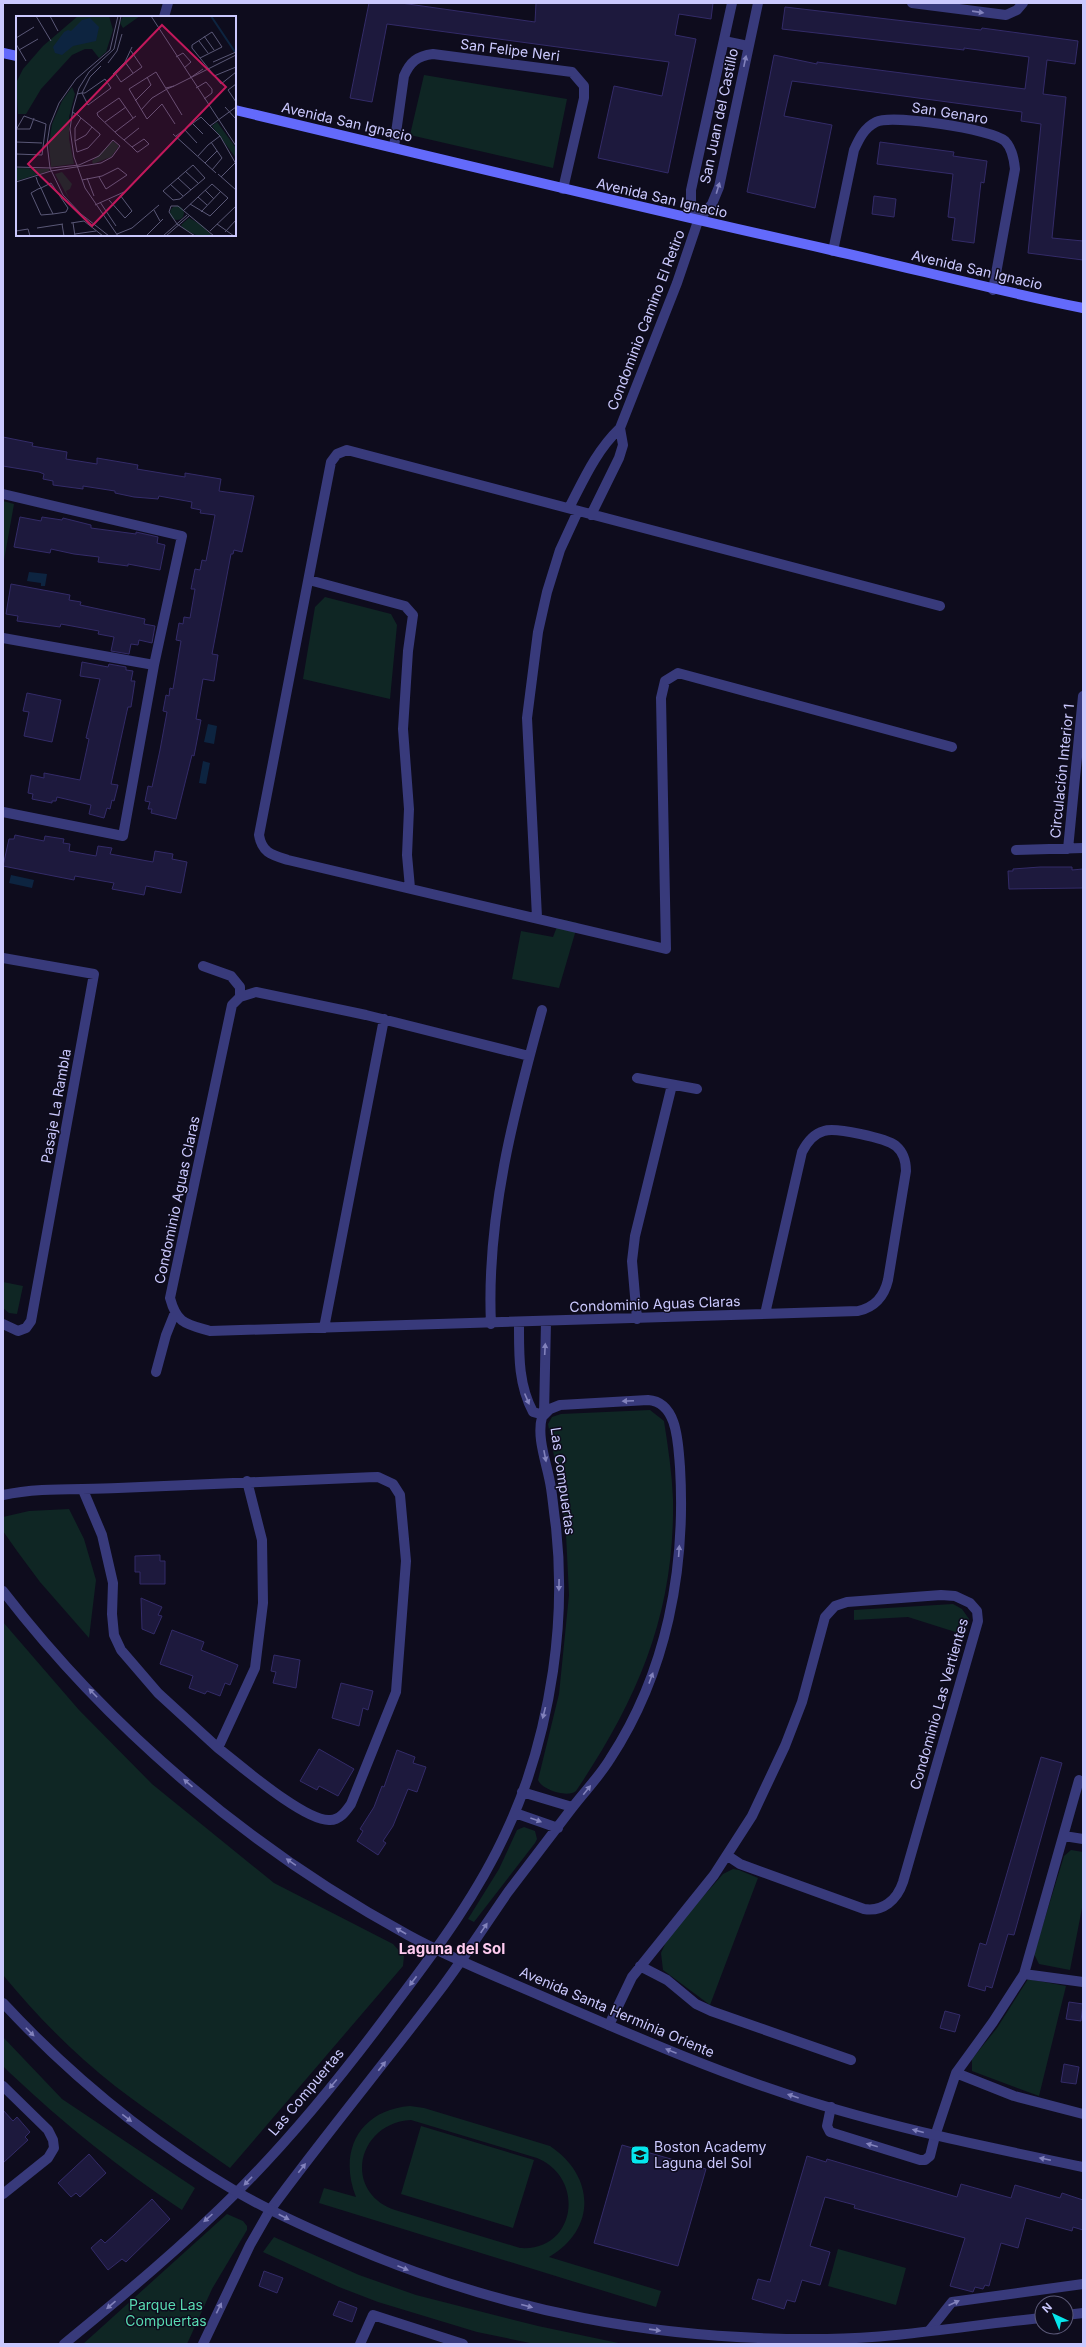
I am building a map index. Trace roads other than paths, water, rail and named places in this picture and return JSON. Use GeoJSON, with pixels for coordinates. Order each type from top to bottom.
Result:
{"type":"FeatureCollection","features":[{"type":"Feature","properties":{"kind":"main road"},"geometry":{"type":"LineString","coordinates":[[3,53],[16,56]]}},
{"type":"Feature","properties":{"kind":"main road","name":"Avenida San Ignacio"},"geometry":{"type":"LineString","coordinates":[[236,110],[698,221],[834,251],[993,290],[1083,308]]}},
{"type":"Feature","properties":{"kind":"street"},"geometry":{"type":"LineString","coordinates":[[164,16],[168,3]]}},
{"type":"Feature","properties":{"kind":"street","name":"San Juan del Castillo"},"geometry":{"type":"LineString","coordinates":[[698,221],[691,202],[691,190],[732,3]]}},
{"type":"Feature","properties":{"kind":"street","name":"San Juan del Castillo"},"geometry":{"type":"LineString","coordinates":[[698,221],[712,204],[719,187],[758,3]]}},
{"type":"Feature","properties":{"kind":"street"},"geometry":{"type":"LineString","coordinates":[[912,3],[997,14],[1012,14],[1023,3]]}},
{"type":"Feature","properties":{"kind":"street"},"geometry":{"type":"LineString","coordinates":[[724,41],[748,46]]}},
{"type":"Feature","properties":{"kind":"street","name":"San Felipe Neri"},"geometry":{"type":"LineString","coordinates":[[394,147],[404,76],[408,67],[421,56],[433,54],[572,72],[584,86],[584,98],[563,189]]}},
{"type":"Feature","properties":{"kind":"street","name":"San Genaro"},"geometry":{"type":"LineString","coordinates":[[834,251],[854,150],[860,137],[868,126],[877,121],[893,118],[976,129],[993,134],[1005,141],[1013,154],[1015,169],[993,290]]}},
{"type":"Feature","properties":{"kind":"street","name":"Condominio Camino El Retiro"},"geometry":{"type":"LineString","coordinates":[[537,917],[527,718],[538,632],[547,592],[574,509],[596,456],[604,443],[620,428],[677,283],[698,221]]}},
{"type":"Feature","properties":{"kind":"street","name":"Condominio Camino El Retiro"},"geometry":{"type":"LineString","coordinates":[[591,515],[619,458],[623,445],[620,428]]}},
{"type":"Feature","properties":{"kind":"street"},"geometry":{"type":"LineString","coordinates":[[940,606],[347,450],[337,454],[331,462],[259,835],[261,845],[271,854],[288,860],[537,917],[666,949],[661,698],[665,681],[678,673],[952,747]]}},
{"type":"Feature","properties":{"kind":"street"},"geometry":{"type":"LineString","coordinates":[[3,494],[182,536],[154,665],[124,836],[3,812]]}},
{"type":"Feature","properties":{"kind":"street"},"geometry":{"type":"LineString","coordinates":[[309,580],[405,606],[413,615],[408,651],[403,729],[409,809],[407,855],[410,888]]}},
{"type":"Feature","properties":{"kind":"street"},"geometry":{"type":"LineString","coordinates":[[3,638],[154,665]]}},
{"type":"Feature","properties":{"kind":"street","name":"Circulación Interior 1"},"geometry":{"type":"LineString","coordinates":[[1068,849],[1083,696]]}},
{"type":"Feature","properties":{"kind":"street"},"geometry":{"type":"LineString","coordinates":[[1016,850],[1083,848]]}},
{"type":"Feature","properties":{"kind":"street","name":"Pasaje La Rambla"},"geometry":{"type":"LineString","coordinates":[[3,958],[94,974],[31,1321],[22,1330],[14,1330],[3,1324]]}},
{"type":"Feature","properties":{"kind":"street"},"geometry":{"type":"LineString","coordinates":[[203,966],[231,976],[240,987],[240,997],[256,992],[384,1019],[529,1056]]}},
{"type":"Feature","properties":{"kind":"street","name":"Condominio Aguas Claras"},"geometry":{"type":"LineString","coordinates":[[240,997],[232,1005],[170,1298],[174,1315],[188,1325],[210,1331],[491,1324],[637,1319],[765,1314],[858,1310],[871,1306],[882,1296],[888,1280],[906,1171],[904,1157],[895,1145],[881,1139],[831,1129],[818,1133],[806,1143],[802,1152],[765,1314]]}},
{"type":"Feature","properties":{"kind":"street"},"geometry":{"type":"LineString","coordinates":[[491,1324],[489,1286],[495,1219],[529,1056],[542,1010]]}},
{"type":"Feature","properties":{"kind":"street"},"geometry":{"type":"LineString","coordinates":[[324,1328],[384,1019]]}},
{"type":"Feature","properties":{"kind":"street"},"geometry":{"type":"LineString","coordinates":[[638,1078],[697,1089]]}},
{"type":"Feature","properties":{"kind":"street"},"geometry":{"type":"LineString","coordinates":[[637,1319],[632,1261],[634,1236],[672,1085]]}},
{"type":"Feature","properties":{"kind":"street"},"geometry":{"type":"LineString","coordinates":[[156,1372],[164,1341],[174,1315]]}},
{"type":"Feature","properties":{"kind":"street"},"geometry":{"type":"LineString","coordinates":[[519,1323],[520,1376],[522,1388],[533,1412],[544,1415],[546,1322]]}},
{"type":"Feature","properties":{"kind":"street","name":"Las Compuertas"},"geometry":{"type":"LineString","coordinates":[[64,2344],[166,2257],[237,2192],[346,2069],[435,1949],[490,1865],[515,1813],[530,1773],[552,1677],[558,1611],[559,1580],[556,1532],[540,1429],[544,1415],[554,1406],[560,1405],[654,1401],[665,1407],[672,1417],[679,1457],[682,1504],[674,1597],[662,1644],[646,1691],[623,1737],[601,1772],[510,1890],[462,1960],[270,2210],[240,2267],[203,2344]]}},
{"type":"Feature","properties":{"kind":"street"},"geometry":{"type":"LineString","coordinates":[[3,1495],[23,1491],[83,1490],[378,1477],[393,1484],[400,1495],[406,1561],[396,1692],[352,1804],[344,1813],[332,1820],[316,1818],[301,1810],[218,1748],[158,1693],[121,1650],[114,1635],[112,1614],[113,1583],[102,1535],[83,1490]]}},
{"type":"Feature","properties":{"kind":"street"},"geometry":{"type":"LineString","coordinates":[[218,1748],[255,1668],[263,1603],[262,1540],[248,1482]]}},
{"type":"Feature","properties":{"kind":"street","name":"Avenida Santa Herminia Oriente"},"geometry":{"type":"LineString","coordinates":[[3,1591],[74,1674],[126,1726],[191,1786],[246,1830],[295,1864],[376,1917],[435,1949],[707,2066],[831,2108],[935,2136],[1083,2167]]}},
{"type":"Feature","properties":{"kind":"street","name":"Condominio Las Vertientes"},"geometry":{"type":"LineString","coordinates":[[609,2025],[630,1980],[728,1856],[762,1796],[796,1720],[815,1660],[822,1624],[828,1611],[835,1606],[847,1602],[941,1595],[960,1598],[970,1603],[978,1615],[978,1621],[903,1882],[892,1901],[880,1908],[864,1909],[740,1864],[728,1856]]}},
{"type":"Feature","properties":{"kind":"street"},"geometry":{"type":"LineString","coordinates":[[831,2108],[828,2126],[830,2132],[920,2160],[925,2160],[930,2156],[935,2136],[956,2073],[993,2022],[1024,1974],[1079,1780]]}},
{"type":"Feature","properties":{"kind":"street"},"geometry":{"type":"LineString","coordinates":[[522,1792],[572,1808]]}},
{"type":"Feature","properties":{"kind":"street"},"geometry":{"type":"LineString","coordinates":[[515,1813],[558,1828]]}},
{"type":"Feature","properties":{"kind":"street"},"geometry":{"type":"LineString","coordinates":[[1064,1836],[1083,1839]]}},
{"type":"Feature","properties":{"kind":"street"},"geometry":{"type":"LineString","coordinates":[[640,1966],[667,1980],[696,2004],[711,2012],[851,2060]]}},
{"type":"Feature","properties":{"kind":"street"},"geometry":{"type":"LineString","coordinates":[[1024,1974],[1083,1982]]}},
{"type":"Feature","properties":{"kind":"street"},"geometry":{"type":"LineString","coordinates":[[3,2003],[59,2060],[125,2116],[237,2192],[270,2210],[412,2272],[499,2299],[584,2319],[665,2332],[767,2338],[888,2337],[1034,2319]]}},
{"type":"Feature","properties":{"kind":"street"},"geometry":{"type":"LineString","coordinates":[[956,2073],[1014,2096],[1083,2114]]}},
{"type":"Feature","properties":{"kind":"street"},"geometry":{"type":"LineString","coordinates":[[3,2086],[48,2130],[53,2140],[54,2148],[48,2158],[3,2194]]}},
{"type":"Feature","properties":{"kind":"street"},"geometry":{"type":"LineString","coordinates":[[929,2331],[947,2306],[956,2301],[1083,2284]]}},
{"type":"Feature","properties":{"kind":"street"},"geometry":{"type":"LineString","coordinates":[[360,2344],[373,2315],[463,2344]]}},
{"type":"Feature","properties":{"kind":"water"},"geometry":{"type":"Polygon","coordinates":[[[29,572],[47,574],[45,586],[41,586],[41,583],[27,581],[29,572]]]}},
{"type":"Feature","properties":{"kind":"water"},"geometry":{"type":"Polygon","coordinates":[[[208,724],[217,726],[214,744],[204,742],[208,724]]]}},
{"type":"Feature","properties":{"kind":"water"},"geometry":{"type":"Polygon","coordinates":[[[203,761],[210,763],[206,784],[199,783],[203,761]]]}},
{"type":"Feature","properties":{"kind":"water"},"geometry":{"type":"Polygon","coordinates":[[[11,875],[34,880],[32,888],[9,883],[11,875]]]}},
{"type":"Feature","properties":{"kind":"place","name":"Boston Academy Laguna del Sol"},"geometry":{"type":"Point","coordinates":[640,2155]}},
{"type":"Feature","properties":{"kind":"district","name":"Laguna del Sol"},"geometry":{"type":"Point","coordinates":[452,1949]}},
{"type":"Feature","properties":{"kind":"park label","name":"Parque Las Compuertas"},"geometry":{"type":"Point","coordinates":[166,2314]}}]}
